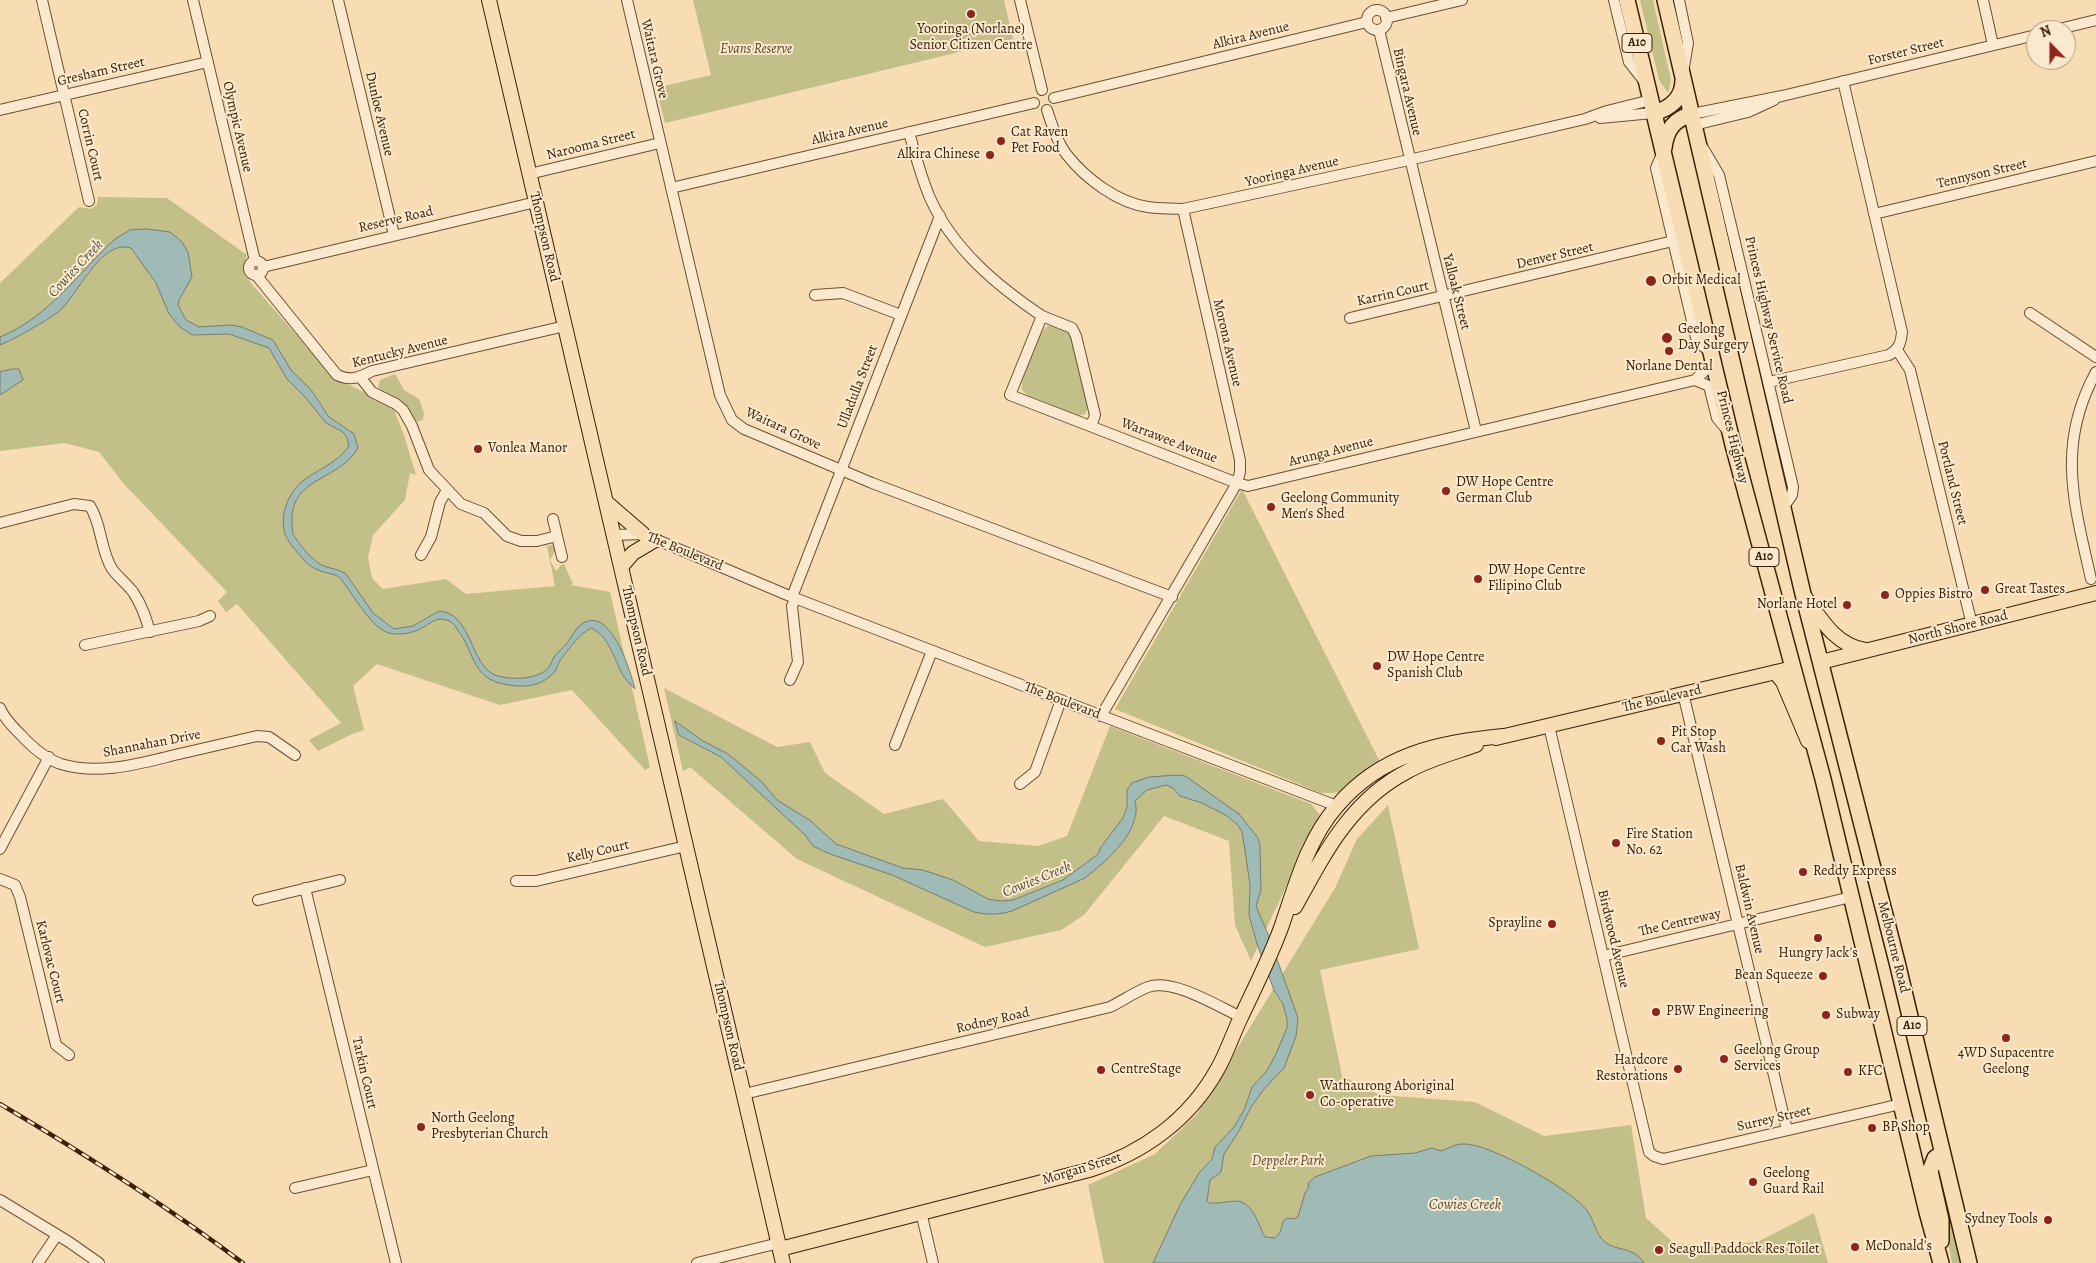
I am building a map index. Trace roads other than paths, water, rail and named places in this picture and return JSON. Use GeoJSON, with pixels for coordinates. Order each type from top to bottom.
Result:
{"type":"FeatureCollection","features":[{"type":"Feature","properties":{"kind":"highway","name":"Princes Highway"},"geometry":{"type":"LineString","coordinates":[[1627,0],[1655,102],[1663,152],[1731,435],[1794,668]]}},
{"type":"Feature","properties":{"kind":"highway","name":"A10"},"geometry":{"type":"LineString","coordinates":[[1665,0],[1820,662]]}},
{"type":"Feature","properties":{"kind":"highway"},"geometry":{"type":"LineString","coordinates":[[1655,102],[1681,93],[1683,77]]}},
{"type":"Feature","properties":{"kind":"highway"},"geometry":{"type":"LineString","coordinates":[[1655,102],[1693,119]]}},
{"type":"Feature","properties":{"kind":"highway"},"geometry":{"type":"LineString","coordinates":[[1655,102],[1664,114],[1676,121],[1693,119]]}},
{"type":"Feature","properties":{"kind":"highway"},"geometry":{"type":"LineString","coordinates":[[1663,152],[1667,134],[1676,121]]}},
{"type":"Feature","properties":{"kind":"highway","name":"The Boulevard"},"geometry":{"type":"LineString","coordinates":[[1794,668],[1820,662]]}},
{"type":"Feature","properties":{"kind":"highway","name":"Melbourne Road"},"geometry":{"type":"LineString","coordinates":[[1820,662],[1895,952],[1969,1263]]}},
{"type":"Feature","properties":{"kind":"highway","name":"Melbourne Road"},"geometry":{"type":"LineString","coordinates":[[1794,668],[1941,1260]]}},
{"type":"Feature","properties":{"kind":"highway"},"geometry":{"type":"LineString","coordinates":[[1941,1260],[1940,1220],[1930,1171],[1935,1158],[1942,1153]]}},
{"type":"Feature","properties":{"kind":"main road","name":"Thompson Road"},"geometry":{"type":"LineString","coordinates":[[489,0],[780,1252]]}},
{"type":"Feature","properties":{"kind":"main road"},"geometry":{"type":"LineString","coordinates":[[606,502],[649,537],[621,567]]}},
{"type":"Feature","properties":{"kind":"main road","name":"North Shore Road"},"geometry":{"type":"LineString","coordinates":[[1820,662],[2096,593]]}},
{"type":"Feature","properties":{"kind":"main road"},"geometry":{"type":"LineString","coordinates":[[1804,595],[1832,634],[1852,647],[1866,650]]}},
{"type":"Feature","properties":{"kind":"main road","name":"The Boulevard"},"geometry":{"type":"LineString","coordinates":[[1336,806],[1363,782],[1402,758],[1449,742],[1503,736],[1794,668]]}},
{"type":"Feature","properties":{"kind":"main road"},"geometry":{"type":"LineString","coordinates":[[1775,672],[1783,682],[1819,764]]}},
{"type":"Feature","properties":{"kind":"main road","name":"The Boulevard"},"geometry":{"type":"LineString","coordinates":[[1351,815],[1380,788],[1408,770],[1503,736]]}},
{"type":"Feature","properties":{"kind":"main road"},"geometry":{"type":"LineString","coordinates":[[1336,806],[1351,815]]}},
{"type":"Feature","properties":{"kind":"main road","name":"Morgan Street"},"geometry":{"type":"LineString","coordinates":[[780,1252],[920,1212],[1089,1170],[1140,1148],[1168,1129],[1201,1095],[1220,1065],[1275,943],[1306,857],[1317,835],[1336,806]]}},
{"type":"Feature","properties":{"kind":"main road","name":"Morgan Street"},"geometry":{"type":"LineString","coordinates":[[1275,943],[1328,848],[1351,815]]}},
{"type":"Feature","properties":{"kind":"street","name":"Corrin Court"},"geometry":{"type":"LineString","coordinates":[[42,0],[89,201]]}},
{"type":"Feature","properties":{"kind":"street","name":"Olympic Avenue"},"geometry":{"type":"LineString","coordinates":[[193,0],[258,268]]}},
{"type":"Feature","properties":{"kind":"street","name":"Dunloe Avenue"},"geometry":{"type":"LineString","coordinates":[[338,0],[394,235]]}},
{"type":"Feature","properties":{"kind":"street","name":"Waitara Grove"},"geometry":{"type":"LineString","coordinates":[[627,0],[720,395],[732,420],[744,428],[841,470],[1172,598]]}},
{"type":"Feature","properties":{"kind":"street"},"geometry":{"type":"LineString","coordinates":[[1020,0],[1042,90]]}},
{"type":"Feature","properties":{"kind":"street"},"geometry":{"type":"LineString","coordinates":[[1372,0],[1374,11]]}},
{"type":"Feature","properties":{"kind":"street"},"geometry":{"type":"LineString","coordinates":[[1386,18],[1462,0]]}},
{"type":"Feature","properties":{"kind":"street"},"geometry":{"type":"LineString","coordinates":[[1614,0],[1629,62],[1655,102]]}},
{"type":"Feature","properties":{"kind":"street"},"geometry":{"type":"LineString","coordinates":[[1679,0],[1688,43],[1683,77]]}},
{"type":"Feature","properties":{"kind":"street"},"geometry":{"type":"LineString","coordinates":[[1982,0],[1994,45]]}},
{"type":"Feature","properties":{"kind":"street"},"geometry":{"type":"LineString","coordinates":[[1374,11],[1382,12],[1386,18],[1385,25],[1378,30],[1371,28],[1367,22],[1369,14],[1374,11]]}},
{"type":"Feature","properties":{"kind":"street"},"geometry":{"type":"LineString","coordinates":[[2076,25],[2096,20]]}},
{"type":"Feature","properties":{"kind":"street","name":"Alkira Avenue"},"geometry":{"type":"LineString","coordinates":[[1054,98],[1367,22]]}},
{"type":"Feature","properties":{"kind":"street","name":"Bingara Avenue"},"geometry":{"type":"LineString","coordinates":[[1378,30],[1409,160]]}},
{"type":"Feature","properties":{"kind":"street","name":"Forster Street"},"geometry":{"type":"LineString","coordinates":[[1693,119],[2026,37]]}},
{"type":"Feature","properties":{"kind":"street","name":"Gresham Street"},"geometry":{"type":"LineString","coordinates":[[0,110],[208,62]]}},
{"type":"Feature","properties":{"kind":"street"},"geometry":{"type":"LineString","coordinates":[[1769,382],[1889,355],[1897,350],[1901,343],[1902,332],[1843,82]]}},
{"type":"Feature","properties":{"kind":"street"},"geometry":{"type":"LineString","coordinates":[[1042,90],[1048,91],[1054,98],[1052,106],[1047,110],[1038,108],[1034,103],[1036,94],[1042,90]]}},
{"type":"Feature","properties":{"kind":"street","name":"Yooringa Avenue"},"geometry":{"type":"LineString","coordinates":[[1047,110],[1053,130],[1067,155],[1103,188],[1124,199],[1146,207],[1183,209],[1409,160],[1584,119],[1607,111],[1655,102]]}},
{"type":"Feature","properties":{"kind":"street","name":"Alkira Avenue"},"geometry":{"type":"LineString","coordinates":[[671,188],[1034,103]]}},
{"type":"Feature","properties":{"kind":"street"},"geometry":{"type":"LineString","coordinates":[[909,132],[926,187],[950,235],[980,268],[1011,295],[1042,316],[1072,328],[1076,336],[1095,415],[1091,426]]}},
{"type":"Feature","properties":{"kind":"street","name":"Princes Highway Service Road"},"geometry":{"type":"LineString","coordinates":[[1698,140],[1720,175],[1769,382],[1793,490],[1783,508]]}},
{"type":"Feature","properties":{"kind":"street","name":"Narooma Street"},"geometry":{"type":"LineString","coordinates":[[529,174],[660,143]]}},
{"type":"Feature","properties":{"kind":"street"},"geometry":{"type":"LineString","coordinates":[[1663,152],[1656,168],[1696,342],[1712,358],[1695,380],[1709,386],[1717,418],[1731,435]]}},
{"type":"Feature","properties":{"kind":"street","name":"Yalloak Street"},"geometry":{"type":"LineString","coordinates":[[1409,160],[1476,431]]}},
{"type":"Feature","properties":{"kind":"street","name":"Tennyson Street"},"geometry":{"type":"LineString","coordinates":[[1874,214],[2096,161]]}},
{"type":"Feature","properties":{"kind":"street","name":"Reserve Road"},"geometry":{"type":"LineString","coordinates":[[258,268],[536,202]]}},
{"type":"Feature","properties":{"kind":"street","name":"Morona Avenue"},"geometry":{"type":"LineString","coordinates":[[1183,209],[1240,460],[1240,472],[1237,483]]}},
{"type":"Feature","properties":{"kind":"street","name":"Ulladulla Street"},"geometry":{"type":"LineString","coordinates":[[790,680],[798,662],[792,606],[794,597],[841,470],[940,216]]}},
{"type":"Feature","properties":{"kind":"street","name":"Denver Street"},"geometry":{"type":"LineString","coordinates":[[1443,296],[1673,241]]}},
{"type":"Feature","properties":{"kind":"street","name":"Kentucky Avenue"},"geometry":{"type":"LineString","coordinates":[[258,268],[337,375],[345,379],[360,378],[372,371],[565,326]]}},
{"type":"Feature","properties":{"kind":"street"},"geometry":{"type":"LineString","coordinates":[[815,295],[843,293],[901,315]]}},
{"type":"Feature","properties":{"kind":"street","name":"Karrin Court"},"geometry":{"type":"LineString","coordinates":[[1350,318],[1443,296]]}},
{"type":"Feature","properties":{"kind":"street"},"geometry":{"type":"LineString","coordinates":[[2030,313],[2096,356]]}},
{"type":"Feature","properties":{"kind":"street","name":"Warrawee Avenue"},"geometry":{"type":"LineString","coordinates":[[1042,316],[1009,396],[1237,483]]}},
{"type":"Feature","properties":{"kind":"street","name":"Portland Street"},"geometry":{"type":"LineString","coordinates":[[1897,350],[1910,370],[1972,625]]}},
{"type":"Feature","properties":{"kind":"street"},"geometry":{"type":"LineString","coordinates":[[2091,579],[2072,493],[2071,455],[2079,416],[2096,372]]}},
{"type":"Feature","properties":{"kind":"street"},"geometry":{"type":"LineString","coordinates":[[360,378],[372,392],[396,404],[403,410],[412,426],[426,464],[461,504],[484,512],[507,536],[521,541],[537,541],[557,536]]}},
{"type":"Feature","properties":{"kind":"street","name":"Arunga Avenue"},"geometry":{"type":"LineString","coordinates":[[1237,483],[1252,486],[1695,380]]}},
{"type":"Feature","properties":{"kind":"street"},"geometry":{"type":"LineString","coordinates":[[1101,716],[1172,598],[1237,483]]}},
{"type":"Feature","properties":{"kind":"street"},"geometry":{"type":"LineString","coordinates":[[421,555],[430,537],[440,502],[448,490]]}},
{"type":"Feature","properties":{"kind":"street"},"geometry":{"type":"LineString","coordinates":[[0,522],[74,504],[90,506],[96,515],[105,554],[112,569],[142,606],[150,632]]}},
{"type":"Feature","properties":{"kind":"street"},"geometry":{"type":"LineString","coordinates":[[552,518],[562,557]]}},
{"type":"Feature","properties":{"kind":"street","name":"The Boulevard"},"geometry":{"type":"LineString","coordinates":[[614,535],[649,537],[794,597],[1336,806]]}},
{"type":"Feature","properties":{"kind":"street"},"geometry":{"type":"LineString","coordinates":[[85,645],[199,621],[210,616]]}},
{"type":"Feature","properties":{"kind":"street"},"geometry":{"type":"LineString","coordinates":[[895,744],[932,650]]}},
{"type":"Feature","properties":{"kind":"street","name":"Baldwin Avenue"},"geometry":{"type":"LineString","coordinates":[[1684,694],[1787,1130]]}},
{"type":"Feature","properties":{"kind":"street"},"geometry":{"type":"LineString","coordinates":[[1020,784],[1035,772],[1061,700]]}},
{"type":"Feature","properties":{"kind":"street","name":"Shannahan Drive"},"geometry":{"type":"LineString","coordinates":[[0,708],[14,729],[29,744],[61,764],[84,768],[110,769],[257,736],[269,737],[295,756]]}},
{"type":"Feature","properties":{"kind":"street","name":"Birdwood Avenue"},"geometry":{"type":"LineString","coordinates":[[1549,726],[1649,1152],[1654,1156]]}},
{"type":"Feature","properties":{"kind":"street"},"geometry":{"type":"LineString","coordinates":[[0,849],[49,758]]}},
{"type":"Feature","properties":{"kind":"street","name":"Kelly Court"},"geometry":{"type":"LineString","coordinates":[[516,881],[536,881],[686,846]]}},
{"type":"Feature","properties":{"kind":"street","name":"Karlovac Court"},"geometry":{"type":"LineString","coordinates":[[0,878],[15,885],[20,898],[56,1045],[69,1055]]}},
{"type":"Feature","properties":{"kind":"street"},"geometry":{"type":"LineString","coordinates":[[258,900],[340,880]]}},
{"type":"Feature","properties":{"kind":"street","name":"Tarkin Court"},"geometry":{"type":"LineString","coordinates":[[305,888],[396,1263]]}},
{"type":"Feature","properties":{"kind":"street","name":"The Centreway"},"geometry":{"type":"LineString","coordinates":[[1603,956],[1851,897]]}},
{"type":"Feature","properties":{"kind":"street","name":"Rodney Road"},"geometry":{"type":"LineString","coordinates":[[744,1094],[1110,1007],[1148,987],[1164,985],[1182,990],[1241,1017]]}},
{"type":"Feature","properties":{"kind":"street","name":"Surrey Street"},"geometry":{"type":"LineString","coordinates":[[1654,1156],[1663,1160],[1901,1104]]}},
{"type":"Feature","properties":{"kind":"street"},"geometry":{"type":"LineString","coordinates":[[295,1188],[373,1170]]}},
{"type":"Feature","properties":{"kind":"street"},"geometry":{"type":"LineString","coordinates":[[0,1200],[99,1263]]}},
{"type":"Feature","properties":{"kind":"street"},"geometry":{"type":"LineString","coordinates":[[920,1212],[933,1263]]}},
{"type":"Feature","properties":{"kind":"street"},"geometry":{"type":"LineString","coordinates":[[38,1263],[57,1235]]}},
{"type":"Feature","properties":{"kind":"street","name":"Morgan Street"},"geometry":{"type":"LineString","coordinates":[[697,1263],[780,1252]]}},
{"type":"Feature","properties":{"kind":"water","name":"Cowies Creek"},"geometry":{"type":"Polygon","coordinates":[[[147,229],[170,232],[182,242],[188,252],[192,277],[178,305],[186,320],[199,327],[231,325],[242,327],[273,340],[291,370],[312,391],[328,416],[354,434],[358,448],[348,460],[303,491],[296,501],[292,515],[293,534],[312,558],[323,566],[346,574],[373,613],[394,629],[413,626],[439,611],[450,614],[465,629],[480,661],[487,669],[501,677],[521,678],[541,673],[549,667],[554,657],[566,645],[578,627],[589,621],[599,622],[608,629],[616,640],[635,689],[624,677],[602,636],[591,628],[571,646],[551,676],[536,684],[520,686],[499,683],[483,674],[474,662],[457,628],[449,621],[444,619],[436,620],[415,631],[400,634],[389,633],[375,624],[339,577],[312,567],[302,558],[287,538],[283,527],[284,511],[294,490],[304,480],[345,452],[349,446],[347,438],[343,432],[326,423],[305,397],[287,379],[269,348],[229,334],[192,335],[180,327],[169,314],[156,283],[131,248],[120,247],[109,252],[99,260],[57,313],[0,345],[0,337],[33,318],[48,306],[115,239],[130,230],[147,229]]]}},
{"type":"Feature","properties":{"kind":"water"},"geometry":{"type":"Polygon","coordinates":[[[19,369],[23,380],[0,395],[0,372],[19,369]]]}},
{"type":"Feature","properties":{"kind":"water","name":"Cowies Creek"},"geometry":{"type":"Polygon","coordinates":[[[675,721],[703,741],[728,754],[762,782],[777,800],[811,821],[836,844],[903,868],[923,870],[953,880],[988,899],[1001,901],[1013,900],[1063,880],[1098,854],[1101,847],[1123,818],[1127,807],[1127,790],[1132,783],[1149,777],[1185,776],[1239,814],[1258,838],[1260,845],[1261,890],[1256,906],[1298,1018],[1296,1036],[1284,1068],[1264,1089],[1251,1107],[1239,1131],[1224,1154],[1221,1172],[1210,1180],[1207,1201],[1209,1203],[1237,1201],[1243,1203],[1255,1215],[1265,1237],[1275,1238],[1280,1233],[1283,1221],[1287,1218],[1294,1219],[1298,1217],[1305,1193],[1309,1187],[1308,1183],[1315,1177],[1371,1156],[1415,1153],[1432,1148],[1441,1151],[1459,1144],[1474,1145],[1525,1167],[1560,1188],[1586,1210],[1602,1239],[1612,1246],[1634,1253],[1644,1263],[1153,1263],[1180,1205],[1199,1173],[1212,1159],[1215,1147],[1234,1127],[1244,1110],[1252,1087],[1266,1072],[1287,1028],[1283,1004],[1274,990],[1257,944],[1249,915],[1250,885],[1242,832],[1238,825],[1227,816],[1202,803],[1180,796],[1173,788],[1166,785],[1147,790],[1135,801],[1136,815],[1128,835],[1108,858],[1085,878],[1012,911],[997,914],[979,913],[892,875],[830,854],[813,846],[805,835],[721,757],[679,735],[675,721]]]}},
{"type":"Feature","properties":{"kind":"railway"},"geometry":{"type":"LineString","coordinates":[[0,1104],[123,1180],[243,1263]]}},
{"type":"Feature","properties":{"kind":"place","name":"Yooringa (Norlane) Senior Citizen Centre"},"geometry":{"type":"Point","coordinates":[971,14]}},
{"type":"Feature","properties":{"kind":"place","name":"Cat Raven Pet Food"},"geometry":{"type":"Point","coordinates":[1001,141]}},
{"type":"Feature","properties":{"kind":"place","name":"Alkira Chinese"},"geometry":{"type":"Point","coordinates":[990,155]}},
{"type":"Feature","properties":{"kind":"place","name":"Orbit Medical"},"geometry":{"type":"Point","coordinates":[1651,281]}},
{"type":"Feature","properties":{"kind":"place","name":"Geelong Day Surgery"},"geometry":{"type":"Point","coordinates":[1667,338]}},
{"type":"Feature","properties":{"kind":"place","name":"Norlane Dental"},"geometry":{"type":"Point","coordinates":[1669,351]}},
{"type":"Feature","properties":{"kind":"place","name":"Vonlea Manor"},"geometry":{"type":"Point","coordinates":[478,449]}},
{"type":"Feature","properties":{"kind":"place","name":"DW Hope Centre German Club"},"geometry":{"type":"Point","coordinates":[1446,491]}},
{"type":"Feature","properties":{"kind":"place","name":"Geelong Community Men's Shed"},"geometry":{"type":"Point","coordinates":[1271,507]}},
{"type":"Feature","properties":{"kind":"place","name":"DW Hope Centre Filipino Club"},"geometry":{"type":"Point","coordinates":[1478,579]}},
{"type":"Feature","properties":{"kind":"place","name":"Great Tastes"},"geometry":{"type":"Point","coordinates":[1985,590]}},
{"type":"Feature","properties":{"kind":"place","name":"Oppies Bistro"},"geometry":{"type":"Point","coordinates":[1885,595]}},
{"type":"Feature","properties":{"kind":"place","name":"Norlane Hotel"},"geometry":{"type":"Point","coordinates":[1847,605]}},
{"type":"Feature","properties":{"kind":"place","name":"DW Hope Centre Spanish Club"},"geometry":{"type":"Point","coordinates":[1377,666]}},
{"type":"Feature","properties":{"kind":"place","name":"Pit Stop Car Wash"},"geometry":{"type":"Point","coordinates":[1661,741]}},
{"type":"Feature","properties":{"kind":"place","name":"Fire Station No. 62"},"geometry":{"type":"Point","coordinates":[1616,843]}},
{"type":"Feature","properties":{"kind":"place","name":"Reddy Express"},"geometry":{"type":"Point","coordinates":[1803,872]}},
{"type":"Feature","properties":{"kind":"place","name":"Sprayline"},"geometry":{"type":"Point","coordinates":[1552,924]}},
{"type":"Feature","properties":{"kind":"place","name":"Hungry Jack's"},"geometry":{"type":"Point","coordinates":[1818,938]}},
{"type":"Feature","properties":{"kind":"place","name":"Bean Squeeze"},"geometry":{"type":"Point","coordinates":[1823,976]}},
{"type":"Feature","properties":{"kind":"place","name":"PBW Engineering"},"geometry":{"type":"Point","coordinates":[1656,1012]}},
{"type":"Feature","properties":{"kind":"place","name":"Subway"},"geometry":{"type":"Point","coordinates":[1826,1015]}},
{"type":"Feature","properties":{"kind":"place","name":"4WD Supacentre Geelong"},"geometry":{"type":"Point","coordinates":[2006,1038]}},
{"type":"Feature","properties":{"kind":"place","name":"Geelong Group Services"},"geometry":{"type":"Point","coordinates":[1724,1059]}},
{"type":"Feature","properties":{"kind":"place","name":"Hardcore Restorations"},"geometry":{"type":"Point","coordinates":[1678,1069]}},
{"type":"Feature","properties":{"kind":"place","name":"CentreStage"},"geometry":{"type":"Point","coordinates":[1101,1070]}},
{"type":"Feature","properties":{"kind":"place","name":"KFC"},"geometry":{"type":"Point","coordinates":[1848,1072]}},
{"type":"Feature","properties":{"kind":"place","name":"Wathaurong Aboriginal Co-operative"},"geometry":{"type":"Point","coordinates":[1310,1095]}},
{"type":"Feature","properties":{"kind":"place","name":"North Geelong Presbyterian Church"},"geometry":{"type":"Point","coordinates":[421,1127]}},
{"type":"Feature","properties":{"kind":"place","name":"BP Shop"},"geometry":{"type":"Point","coordinates":[1872,1128]}},
{"type":"Feature","properties":{"kind":"place","name":"Geelong Guard Rail"},"geometry":{"type":"Point","coordinates":[1753,1182]}},
{"type":"Feature","properties":{"kind":"place","name":"Sydney Tools"},"geometry":{"type":"Point","coordinates":[2048,1220]}},
{"type":"Feature","properties":{"kind":"place","name":"McDonald's"},"geometry":{"type":"Point","coordinates":[1855,1247]}},
{"type":"Feature","properties":{"kind":"place","name":"Seagull Paddock Res Toilet"},"geometry":{"type":"Point","coordinates":[1659,1250]}},
{"type":"Feature","properties":{"kind":"park label","name":"Evans Reserve"},"geometry":{"type":"Point","coordinates":[756,50]}},
{"type":"Feature","properties":{"kind":"park label","name":"Deppeler Park"},"geometry":{"type":"Point","coordinates":[1288,1162]}}]}
